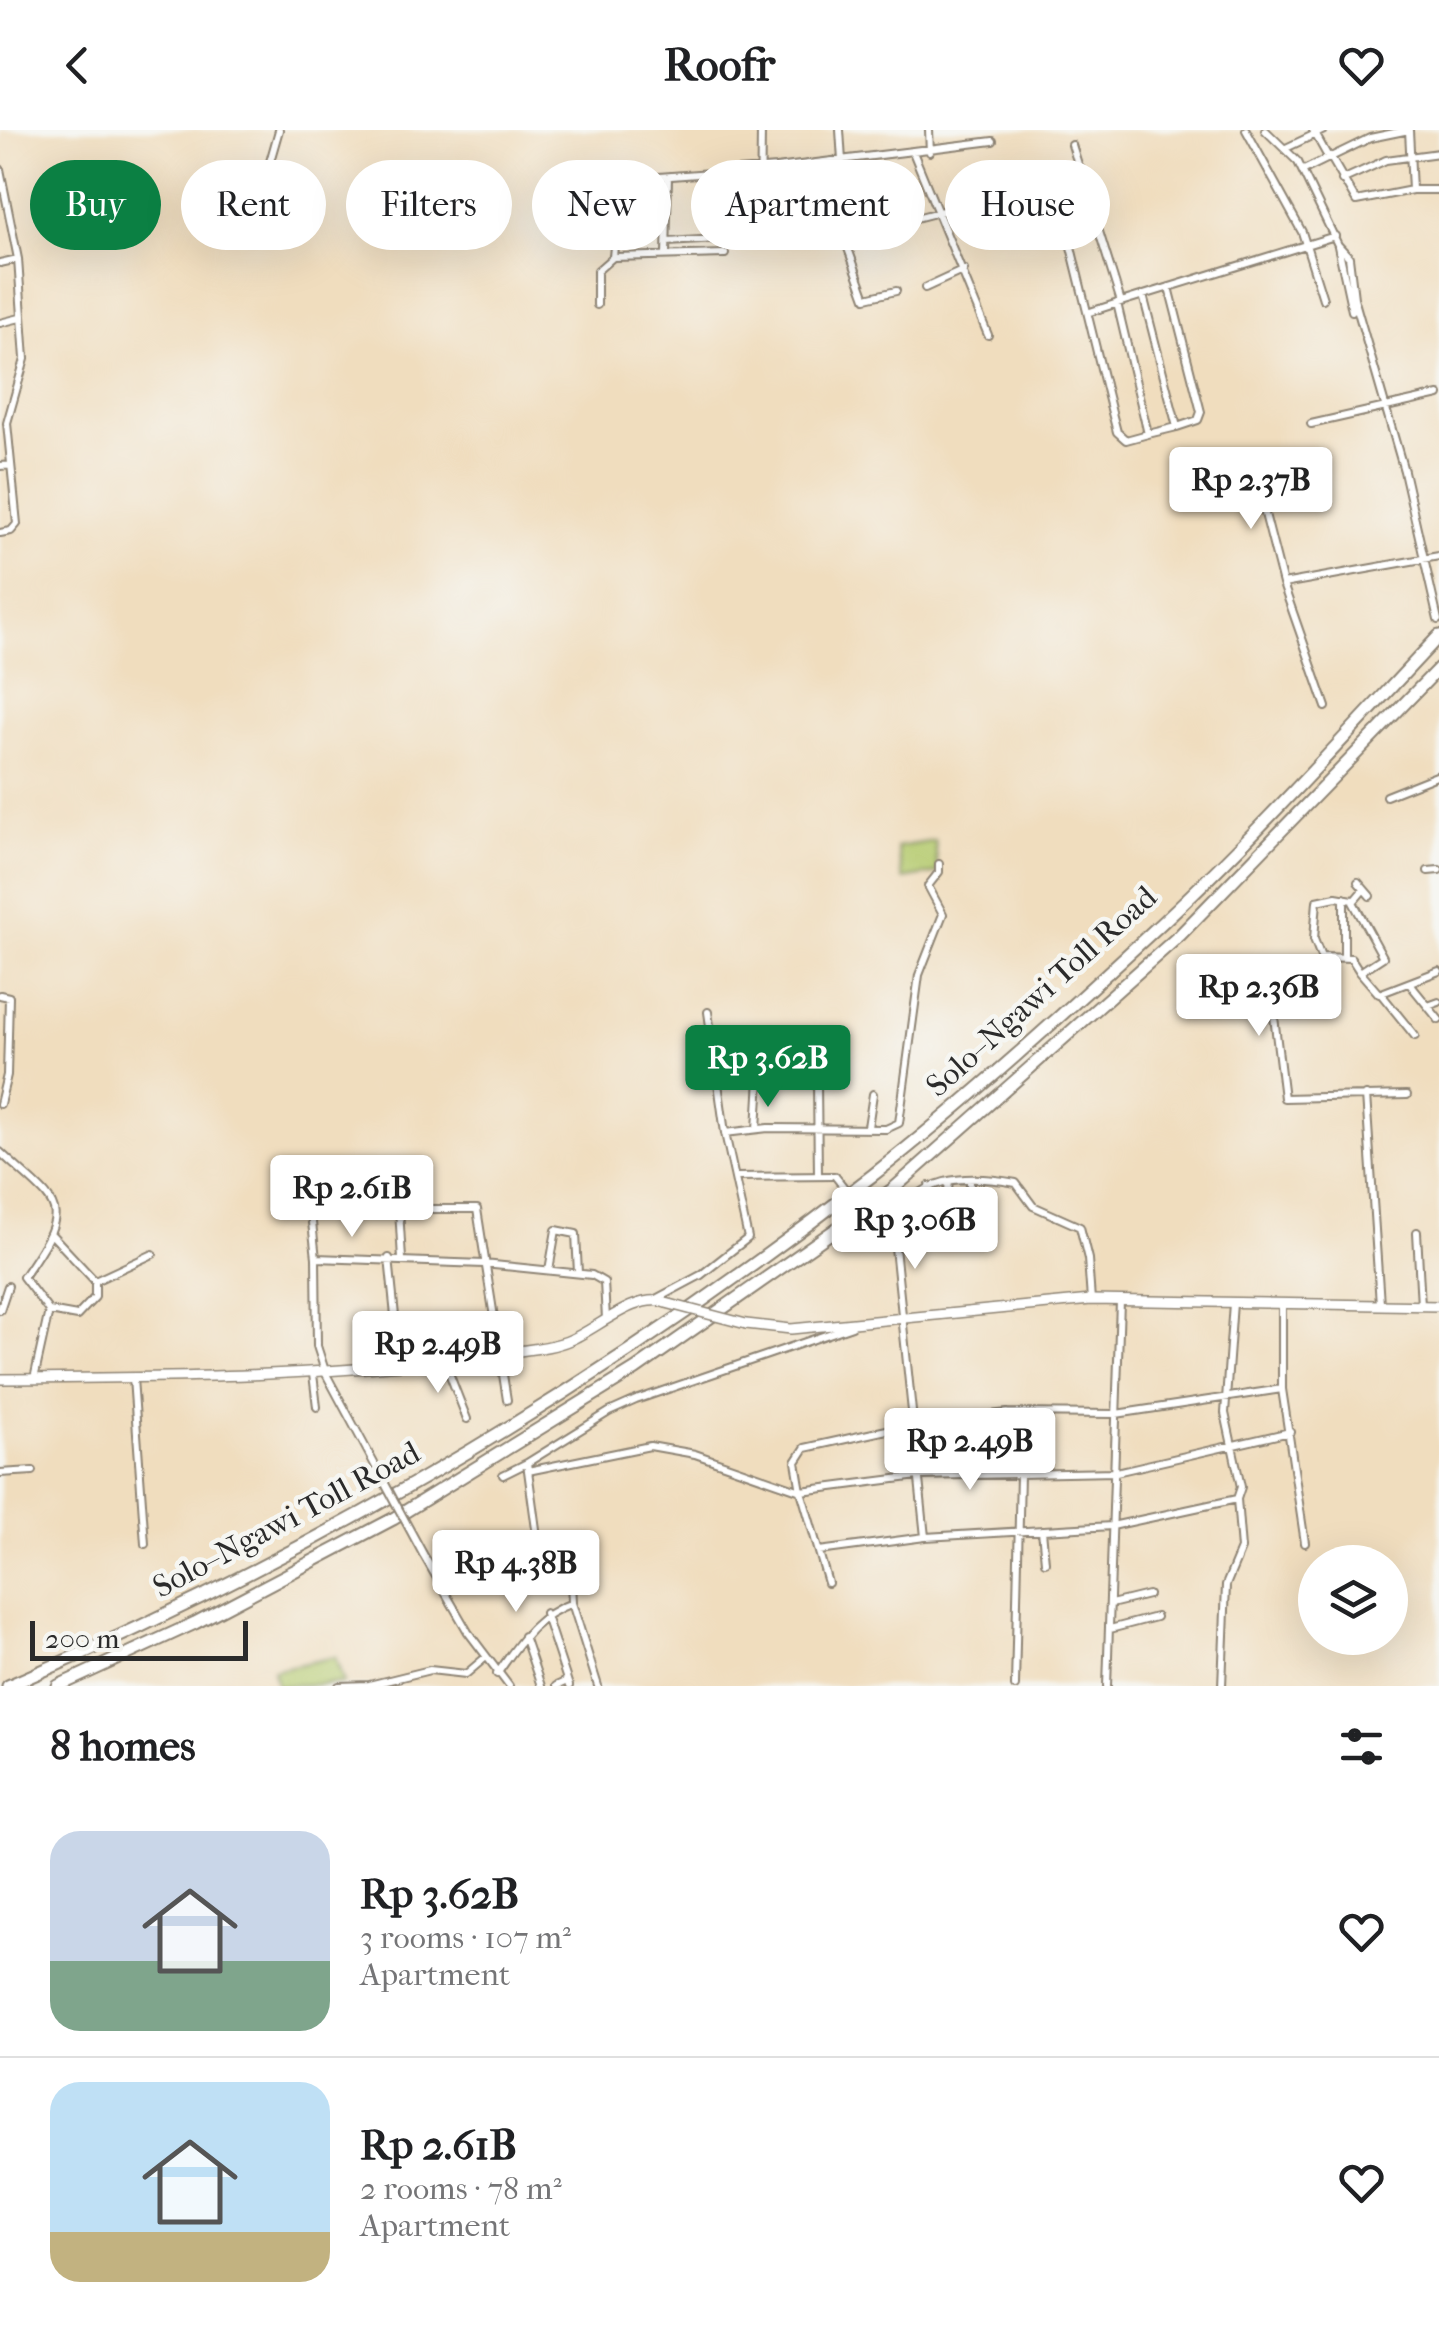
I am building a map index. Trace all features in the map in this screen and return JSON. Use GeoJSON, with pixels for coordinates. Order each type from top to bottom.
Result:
{"type":"FeatureCollection","features":[{"type":"Feature","properties":{"kind":"highway","name":"Solo–Ngawi Toll Road"},"geometry":{"type":"LineString","coordinates":[[8,1686],[186,1605],[386,1501],[626,1352],[762,1258],[905,1148],[1154,930],[1439,636]]}},
{"type":"Feature","properties":{"kind":"highway","name":"Solo–Ngawi Toll Road"},"geometry":{"type":"LineString","coordinates":[[58,1686],[271,1584],[474,1471],[636,1369],[892,1190],[1180,935],[1439,668]]}},
{"type":"Feature","properties":{"kind":"street"},"geometry":{"type":"LineString","coordinates":[[270,160],[279,130]]}},
{"type":"Feature","properties":{"kind":"street"},"geometry":{"type":"LineString","coordinates":[[760,160],[761,130]]}},
{"type":"Feature","properties":{"kind":"street"},"geometry":{"type":"LineString","coordinates":[[840,130],[842,160],[930,152],[993,141]]}},
{"type":"Feature","properties":{"kind":"street"},"geometry":{"type":"LineString","coordinates":[[929,130],[930,152]]}},
{"type":"Feature","properties":{"kind":"street"},"geometry":{"type":"LineString","coordinates":[[1246,130],[1306,245],[1324,300]]}},
{"type":"Feature","properties":{"kind":"street"},"geometry":{"type":"LineString","coordinates":[[1266,130],[1303,171],[1349,257],[1354,298],[1404,471],[1438,620]]}},
{"type":"Feature","properties":{"kind":"street"},"geometry":{"type":"LineString","coordinates":[[1286,148],[1324,130]]}},
{"type":"Feature","properties":{"kind":"street"},"geometry":{"type":"LineString","coordinates":[[1303,171],[1370,138],[1409,130],[1412,190]]}},
{"type":"Feature","properties":{"kind":"street"},"geometry":{"type":"LineString","coordinates":[[1314,132],[1360,202],[1412,190],[1439,190]]}},
{"type":"Feature","properties":{"kind":"street"},"geometry":{"type":"LineString","coordinates":[[1072,145],[1077,160]]}},
{"type":"Feature","properties":{"kind":"street"},"geometry":{"type":"LineString","coordinates":[[913,152],[988,335]]}},
{"type":"Feature","properties":{"kind":"street"},"geometry":{"type":"LineString","coordinates":[[1342,180],[1376,163],[1439,154]]}},
{"type":"Feature","properties":{"kind":"street"},"geometry":{"type":"LineString","coordinates":[[0,169],[18,259],[24,359],[7,424],[16,526],[0,532]]}},
{"type":"Feature","properties":{"kind":"street"},"geometry":{"type":"LineString","coordinates":[[925,217],[945,212]]}},
{"type":"Feature","properties":{"kind":"street"},"geometry":{"type":"LineString","coordinates":[[1090,312],[1306,245],[1337,240]]}},
{"type":"Feature","properties":{"kind":"street"},"geometry":{"type":"LineString","coordinates":[[1337,240],[1352,311]]}},
{"type":"Feature","properties":{"kind":"street"},"geometry":{"type":"LineString","coordinates":[[612,250],[612,256]]}},
{"type":"Feature","properties":{"kind":"street"},"geometry":{"type":"LineString","coordinates":[[666,250],[666,255]]}},
{"type":"Feature","properties":{"kind":"street"},"geometry":{"type":"LineString","coordinates":[[847,250],[866,298],[896,291]]}},
{"type":"Feature","properties":{"kind":"street"},"geometry":{"type":"LineString","coordinates":[[1073,250],[1117,432],[1126,440],[1202,416],[1170,287]]}},
{"type":"Feature","properties":{"kind":"street"},"geometry":{"type":"LineString","coordinates":[[1104,250],[1148,434]]}},
{"type":"Feature","properties":{"kind":"street"},"geometry":{"type":"LineString","coordinates":[[598,305],[597,271],[612,256],[725,254]]}},
{"type":"Feature","properties":{"kind":"street"},"geometry":{"type":"LineString","coordinates":[[0,263],[18,259]]}},
{"type":"Feature","properties":{"kind":"street"},"geometry":{"type":"LineString","coordinates":[[925,288],[964,270]]}},
{"type":"Feature","properties":{"kind":"street"},"geometry":{"type":"LineString","coordinates":[[1143,295],[1177,427]]}},
{"type":"Feature","properties":{"kind":"street"},"geometry":{"type":"LineString","coordinates":[[0,323],[20,318]]}},
{"type":"Feature","properties":{"kind":"street"},"geometry":{"type":"LineString","coordinates":[[1311,424],[1439,395]]}},
{"type":"Feature","properties":{"kind":"street"},"geometry":{"type":"LineString","coordinates":[[0,466],[11,464]]}},
{"type":"Feature","properties":{"kind":"street"},"geometry":{"type":"LineString","coordinates":[[1254,471],[1283,584],[1326,708]]}},
{"type":"Feature","properties":{"kind":"street"},"geometry":{"type":"LineString","coordinates":[[1283,584],[1424,562],[1439,556]]}},
{"type":"Feature","properties":{"kind":"street"},"geometry":{"type":"LineString","coordinates":[[1386,796],[1439,775]]}},
{"type":"Feature","properties":{"kind":"street"},"geometry":{"type":"LineString","coordinates":[[725,1132],[886,1129],[901,1120],[918,975],[944,914],[928,886],[939,872],[939,864]]}},
{"type":"Feature","properties":{"kind":"street"},"geometry":{"type":"LineString","coordinates":[[1428,871],[1439,870]]}},
{"type":"Feature","properties":{"kind":"street"},"geometry":{"type":"LineString","coordinates":[[1364,889],[1349,899],[1317,901],[1314,939],[1321,957],[1354,961],[1374,993],[1381,994],[1439,971]]}},
{"type":"Feature","properties":{"kind":"street"},"geometry":{"type":"LineString","coordinates":[[1344,957],[1349,899]]}},
{"type":"Feature","properties":{"kind":"street"},"geometry":{"type":"LineString","coordinates":[[1349,899],[1383,956],[1360,972]]}},
{"type":"Feature","properties":{"kind":"street"},"geometry":{"type":"LineString","coordinates":[[1251,965],[1266,971],[1270,984],[1284,1098],[1407,1095]]}},
{"type":"Feature","properties":{"kind":"street"},"geometry":{"type":"LineString","coordinates":[[1409,983],[1439,1020]]}},
{"type":"Feature","properties":{"kind":"street"},"geometry":{"type":"LineString","coordinates":[[1381,994],[1415,1036]]}},
{"type":"Feature","properties":{"kind":"street"},"geometry":{"type":"LineString","coordinates":[[0,995],[9,997],[7,1075],[0,1104]]}},
{"type":"Feature","properties":{"kind":"street"},"geometry":{"type":"LineString","coordinates":[[1428,1006],[1439,1002]]}},
{"type":"Feature","properties":{"kind":"street"},"geometry":{"type":"LineString","coordinates":[[0,1379],[326,1374],[497,1355],[566,1342],[661,1301],[748,1238],[725,1132],[708,1012]]}},
{"type":"Feature","properties":{"kind":"street"},"geometry":{"type":"LineString","coordinates":[[758,1129],[761,1061]]}},
{"type":"Feature","properties":{"kind":"street"},"geometry":{"type":"LineString","coordinates":[[817,1081],[814,1128],[818,1176]]}},
{"type":"Feature","properties":{"kind":"street"},"geometry":{"type":"LineString","coordinates":[[868,1127],[873,1094]]}},
{"type":"Feature","properties":{"kind":"street"},"geometry":{"type":"LineString","coordinates":[[1366,1095],[1380,1304]]}},
{"type":"Feature","properties":{"kind":"street"},"geometry":{"type":"LineString","coordinates":[[0,1152],[49,1194],[56,1217],[52,1235],[23,1277],[50,1311],[78,1316],[95,1296],[94,1281],[52,1235]]}},
{"type":"Feature","properties":{"kind":"street"},"geometry":{"type":"LineString","coordinates":[[737,1177],[836,1176],[872,1223],[893,1228]]}},
{"type":"Feature","properties":{"kind":"street"},"geometry":{"type":"LineString","coordinates":[[945,1221],[949,1181]]}},
{"type":"Feature","properties":{"kind":"street"},"geometry":{"type":"LineString","coordinates":[[925,1536],[893,1228],[902,1207],[929,1186],[949,1181],[1016,1183],[1033,1206],[1075,1222],[1088,1259],[1091,1300]]}},
{"type":"Feature","properties":{"kind":"street"},"geometry":{"type":"LineString","coordinates":[[969,1222],[970,1181]]}},
{"type":"Feature","properties":{"kind":"street"},"geometry":{"type":"LineString","coordinates":[[929,1186],[930,1219]]}},
{"type":"Feature","properties":{"kind":"street"},"geometry":{"type":"LineString","coordinates":[[340,1188],[309,1196],[316,1258],[317,1346],[326,1374],[423,1554],[486,1657],[509,1686]]}},
{"type":"Feature","properties":{"kind":"street"},"geometry":{"type":"LineString","coordinates":[[312,1216],[398,1209],[478,1210],[497,1355],[507,1400]]}},
{"type":"Feature","properties":{"kind":"street"},"geometry":{"type":"LineString","coordinates":[[398,1209],[402,1260]]}},
{"type":"Feature","properties":{"kind":"street"},"geometry":{"type":"LineString","coordinates":[[549,1270],[556,1230],[577,1236],[578,1273]]}},
{"type":"Feature","properties":{"kind":"street"},"geometry":{"type":"LineString","coordinates":[[1417,1232],[1421,1306]]}},
{"type":"Feature","properties":{"kind":"street"},"geometry":{"type":"LineString","coordinates":[[94,1281],[153,1254]]}},
{"type":"Feature","properties":{"kind":"street"},"geometry":{"type":"LineString","coordinates":[[316,1258],[389,1258],[578,1273],[602,1279],[606,1323]]}},
{"type":"Feature","properties":{"kind":"street"},"geometry":{"type":"LineString","coordinates":[[389,1258],[400,1364]]}},
{"type":"Feature","properties":{"kind":"street"},"geometry":{"type":"LineString","coordinates":[[0,1310],[8,1286]]}},
{"type":"Feature","properties":{"kind":"street"},"geometry":{"type":"LineString","coordinates":[[661,1301],[746,1324],[791,1329],[1091,1300],[1439,1306]]}},
{"type":"Feature","properties":{"kind":"street"},"geometry":{"type":"LineString","coordinates":[[1107,1686],[1120,1300]]}},
{"type":"Feature","properties":{"kind":"street"},"geometry":{"type":"LineString","coordinates":[[1222,1686],[1226,1586],[1241,1550],[1237,1499],[1241,1486],[1226,1396],[1233,1304]]}},
{"type":"Feature","properties":{"kind":"street"},"geometry":{"type":"LineString","coordinates":[[1282,1304],[1282,1389],[1305,1543]]}},
{"type":"Feature","properties":{"kind":"street"},"geometry":{"type":"LineString","coordinates":[[34,1379],[50,1311]]}},
{"type":"Feature","properties":{"kind":"street"},"geometry":{"type":"LineString","coordinates":[[528,1467],[609,1412],[636,1400],[862,1322]]}},
{"type":"Feature","properties":{"kind":"street"},"geometry":{"type":"LineString","coordinates":[[443,1359],[467,1419]]}},
{"type":"Feature","properties":{"kind":"street"},"geometry":{"type":"LineString","coordinates":[[313,1374],[317,1407]]}},
{"type":"Feature","properties":{"kind":"street"},"geometry":{"type":"LineString","coordinates":[[133,1378],[145,1544]]}},
{"type":"Feature","properties":{"kind":"street"},"geometry":{"type":"LineString","coordinates":[[828,1583],[796,1462],[805,1448],[914,1424],[1008,1413],[1116,1414],[1282,1389]]}},
{"type":"Feature","properties":{"kind":"street"},"geometry":{"type":"LineString","coordinates":[[1002,1454],[1008,1413]]}},
{"type":"Feature","properties":{"kind":"street"},"geometry":{"type":"LineString","coordinates":[[503,1476],[528,1467],[650,1446],[695,1454],[802,1490],[918,1476],[1116,1472],[1233,1449],[1290,1432]]}},
{"type":"Feature","properties":{"kind":"street"},"geometry":{"type":"LineString","coordinates":[[528,1467],[538,1544],[544,1559],[570,1560],[572,1603],[598,1686]]}},
{"type":"Feature","properties":{"kind":"street"},"geometry":{"type":"LineString","coordinates":[[0,1472],[33,1472]]}},
{"type":"Feature","properties":{"kind":"street"},"geometry":{"type":"LineString","coordinates":[[1016,1686],[1020,1474]]}},
{"type":"Feature","properties":{"kind":"street"},"geometry":{"type":"LineString","coordinates":[[819,1551],[925,1536],[1112,1526],[1237,1499]]}},
{"type":"Feature","properties":{"kind":"street"},"geometry":{"type":"LineString","coordinates":[[1042,1530],[1045,1562]]}},
{"type":"Feature","properties":{"kind":"street"},"geometry":{"type":"LineString","coordinates":[[1111,1604],[1148,1595]]}},
{"type":"Feature","properties":{"kind":"street"},"geometry":{"type":"LineString","coordinates":[[498,1674],[544,1614],[572,1603]]}},
{"type":"Feature","properties":{"kind":"street"},"geometry":{"type":"LineString","coordinates":[[544,1614],[568,1684],[556,1686]]}},
{"type":"Feature","properties":{"kind":"street"},"geometry":{"type":"LineString","coordinates":[[1110,1629],[1156,1617]]}},
{"type":"Feature","properties":{"kind":"street"},"geometry":{"type":"LineString","coordinates":[[524,1636],[541,1686]]}},
{"type":"Feature","properties":{"kind":"street"},"geometry":{"type":"LineString","coordinates":[[339,1686],[369,1685],[430,1670],[466,1674],[486,1657]]}},
{"type":"Feature","properties":{"kind":"green space"},"geometry":{"type":"Polygon","coordinates":[[[935,841],[938,873],[903,879],[897,847],[935,841]]]}},
{"type":"Feature","properties":{"kind":"green space"},"geometry":{"type":"Polygon","coordinates":[[[335,1657],[344,1683],[277,1686],[273,1670],[335,1657]]]}}]}
